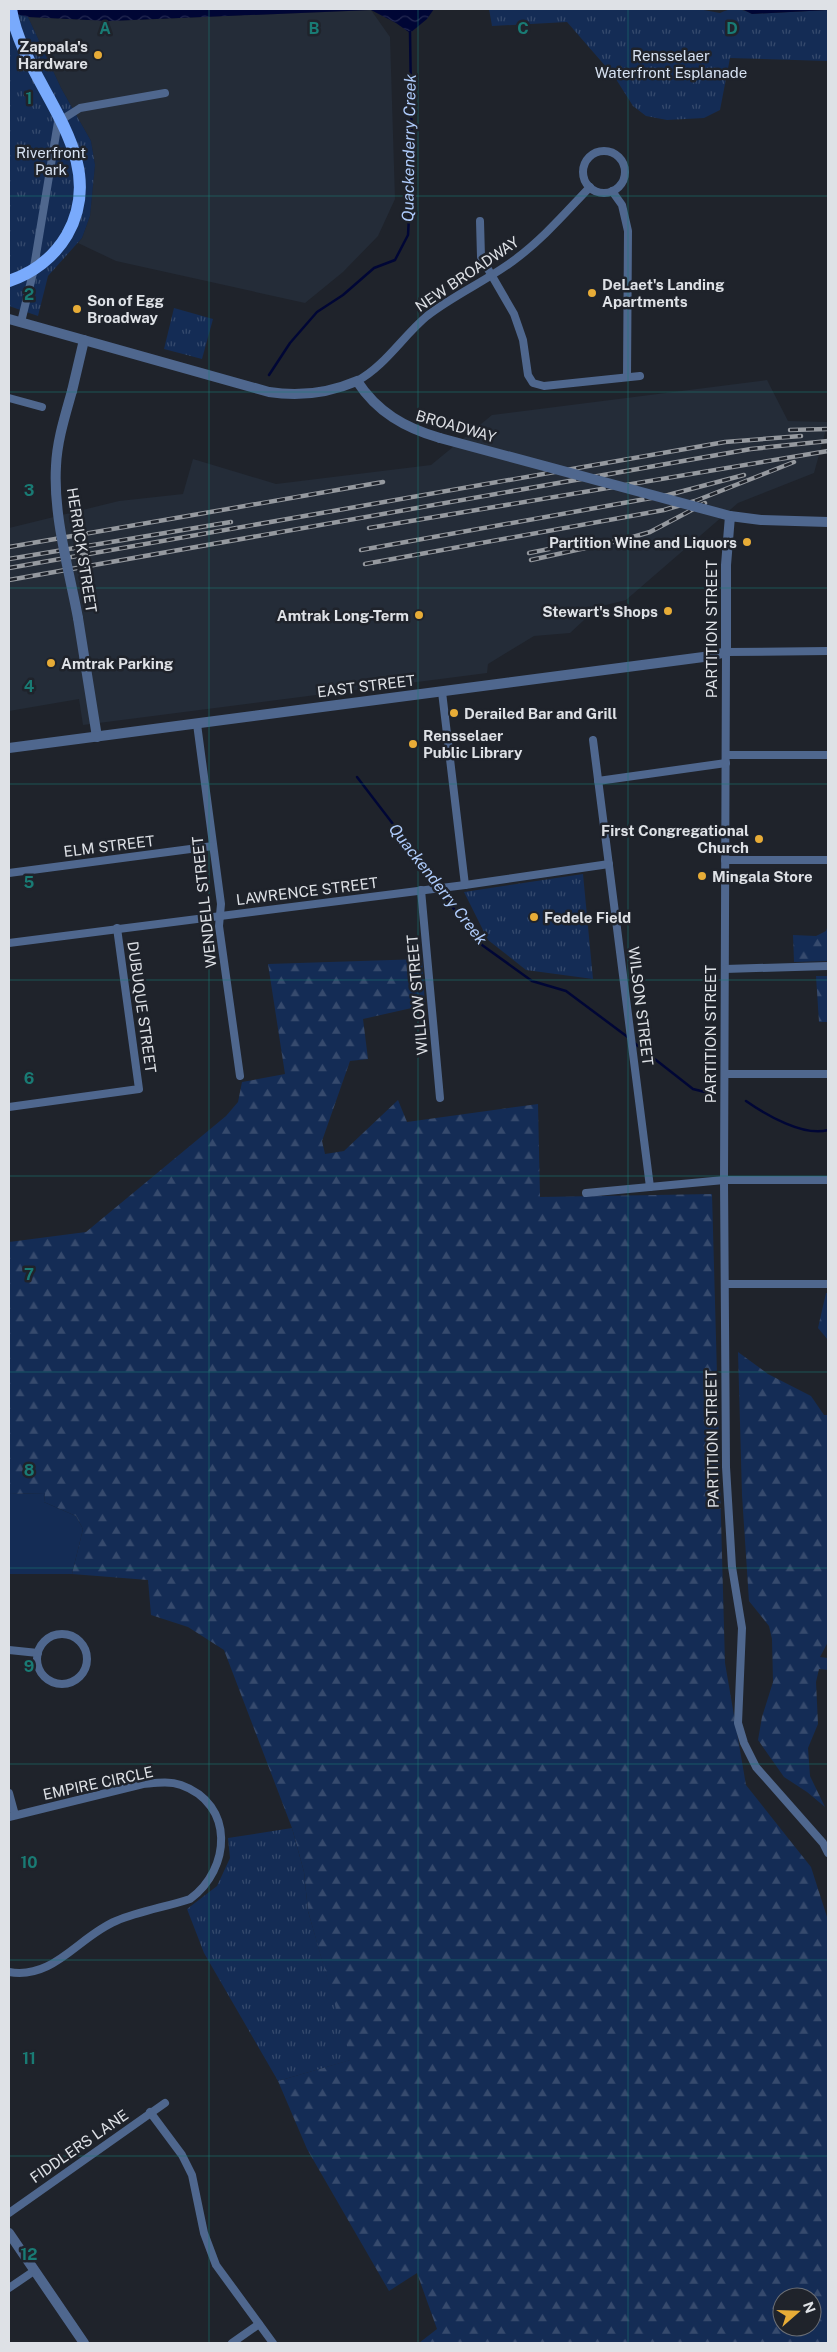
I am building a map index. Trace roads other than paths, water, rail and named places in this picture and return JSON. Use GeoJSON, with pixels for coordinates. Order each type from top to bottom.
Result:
{"type":"FeatureCollection","features":[{"type":"Feature","properties":{"kind":"main road"},"geometry":{"type":"LineString","coordinates":[[9,280],[39,266],[62,243],[76,214],[80,183],[79,166],[72,144],[21,42],[11,9]]}},
{"type":"Feature","properties":{"kind":"street"},"geometry":{"type":"LineString","coordinates":[[21,322],[33,273],[58,122],[80,108],[166,93]]}},
{"type":"Feature","properties":{"kind":"street"},"geometry":{"type":"LineString","coordinates":[[608,151],[620,158],[625,171],[622,184],[612,191],[601,192],[590,187],[584,176],[586,162],[593,155],[608,151]]}},
{"type":"Feature","properties":{"kind":"street","name":"NEW BROADWAY"},"geometry":{"type":"LineString","coordinates":[[357,381],[370,372],[410,331],[432,312],[492,275],[541,239],[590,187]]}},
{"type":"Feature","properties":{"kind":"street"},"geometry":{"type":"LineString","coordinates":[[612,191],[622,205],[628,231],[627,378]]}},
{"type":"Feature","properties":{"kind":"street"},"geometry":{"type":"LineString","coordinates":[[480,221],[480,251],[514,314],[525,346],[528,375],[534,383],[544,386],[640,376]]}},
{"type":"Feature","properties":{"kind":"street"},"geometry":{"type":"LineString","coordinates":[[9,319],[280,394],[317,393],[357,381]]}},
{"type":"Feature","properties":{"kind":"street","name":"HERRICK STREET"},"geometry":{"type":"LineString","coordinates":[[84,340],[57,454],[56,490],[97,737]]}},
{"type":"Feature","properties":{"kind":"street","name":"BROADWAY"},"geometry":{"type":"LineString","coordinates":[[357,381],[372,401],[399,423],[440,438],[730,516],[761,520],[828,522]]}},
{"type":"Feature","properties":{"kind":"street"},"geometry":{"type":"LineString","coordinates":[[9,398],[42,407]]}},
{"type":"Feature","properties":{"kind":"street","name":"PARTITION STREET"},"geometry":{"type":"LineString","coordinates":[[730,516],[726,565],[724,1180],[726,1467],[731,1551],[742,1628],[738,1723],[744,1743],[764,1778],[823,1843],[828,1853]]}},
{"type":"Feature","properties":{"kind":"street"},"geometry":{"type":"LineString","coordinates":[[726,652],[828,651]]}},
{"type":"Feature","properties":{"kind":"street","name":"EAST STREET"},"geometry":{"type":"LineString","coordinates":[[9,748],[711,656],[726,652]]}},
{"type":"Feature","properties":{"kind":"street"},"geometry":{"type":"LineString","coordinates":[[442,692],[465,885]]}},
{"type":"Feature","properties":{"kind":"street","name":"WENDELL STREET"},"geometry":{"type":"LineString","coordinates":[[197,724],[220,904],[219,926],[240,1076]]}},
{"type":"Feature","properties":{"kind":"street","name":"WILSON STREET"},"geometry":{"type":"LineString","coordinates":[[593,740],[650,1187]]}},
{"type":"Feature","properties":{"kind":"street"},"geometry":{"type":"LineString","coordinates":[[726,755],[828,755]]}},
{"type":"Feature","properties":{"kind":"street"},"geometry":{"type":"LineString","coordinates":[[598,781],[726,763]]}},
{"type":"Feature","properties":{"kind":"street","name":"ELM STREET"},"geometry":{"type":"LineString","coordinates":[[9,873],[213,846]]}},
{"type":"Feature","properties":{"kind":"street"},"geometry":{"type":"LineString","coordinates":[[725,860],[828,860]]}},
{"type":"Feature","properties":{"kind":"street","name":"LAWRENCE STREET"},"geometry":{"type":"LineString","coordinates":[[9,943],[443,888],[609,864]]}},
{"type":"Feature","properties":{"kind":"street","name":"WILLOW STREET"},"geometry":{"type":"LineString","coordinates":[[425,890],[440,1098]]}},
{"type":"Feature","properties":{"kind":"street","name":"DUBUQUE STREET"},"geometry":{"type":"LineString","coordinates":[[9,1107],[140,1089],[118,928]]}},
{"type":"Feature","properties":{"kind":"street"},"geometry":{"type":"LineString","coordinates":[[725,968],[828,966]]}},
{"type":"Feature","properties":{"kind":"street"},"geometry":{"type":"LineString","coordinates":[[725,1074],[828,1074]]}},
{"type":"Feature","properties":{"kind":"street"},"geometry":{"type":"LineString","coordinates":[[586,1193],[724,1180],[828,1180]]}},
{"type":"Feature","properties":{"kind":"street"},"geometry":{"type":"LineString","coordinates":[[725,1284],[828,1284]]}},
{"type":"Feature","properties":{"kind":"street"},"geometry":{"type":"LineString","coordinates":[[55,1636],[72,1636],[84,1648],[86,1664],[79,1678],[72,1682],[57,1684],[43,1676],[37,1661],[38,1653],[47,1639],[55,1636]]}},
{"type":"Feature","properties":{"kind":"street"},"geometry":{"type":"LineString","coordinates":[[9,1650],[38,1653]]}},
{"type":"Feature","properties":{"kind":"street","name":"EMPIRE CIRCLE"},"geometry":{"type":"LineString","coordinates":[[9,1972],[21,1974],[35,1972],[51,1965],[116,1921],[190,1899],[198,1893],[215,1873],[220,1859],[222,1841],[218,1821],[208,1804],[194,1790],[180,1784],[162,1782],[143,1784],[12,1816]]}},
{"type":"Feature","properties":{"kind":"street"},"geometry":{"type":"LineString","coordinates":[[9,1793],[12,1816]]}},
{"type":"Feature","properties":{"kind":"street","name":"FIDDLERS LANE"},"geometry":{"type":"LineString","coordinates":[[9,2213],[150,2112],[165,2104]]}},
{"type":"Feature","properties":{"kind":"street"},"geometry":{"type":"LineString","coordinates":[[150,2112],[182,2155],[192,2175],[204,2233],[216,2265],[273,2343]]}},
{"type":"Feature","properties":{"kind":"street"},"geometry":{"type":"LineString","coordinates":[[9,2233],[84,2343]]}},
{"type":"Feature","properties":{"kind":"street"},"geometry":{"type":"LineString","coordinates":[[9,2288],[34,2271]]}},
{"type":"Feature","properties":{"kind":"street"},"geometry":{"type":"LineString","coordinates":[[232,2343],[259,2324]]}},
{"type":"Feature","properties":{"kind":"water"},"geometry":{"type":"Polygon","coordinates":[[[9,9],[434,9],[427,19],[410,33],[396,23],[371,10],[109,21],[28,17],[9,12],[9,9]]]}},
{"type":"Feature","properties":{"kind":"water"},"geometry":{"type":"Polygon","coordinates":[[[742,9],[828,9],[828,10],[752,14],[742,9]]]}},
{"type":"Feature","properties":{"kind":"waterway","name":"Quackenderry Creek"},"geometry":{"type":"LineString","coordinates":[[269,375],[290,343],[317,312],[343,295],[374,268],[395,260],[408,235],[412,163],[410,32]]}},
{"type":"Feature","properties":{"kind":"waterway","name":"Quackenderry Creek"},"geometry":{"type":"LineString","coordinates":[[357,777],[406,841],[437,886]]}},
{"type":"Feature","properties":{"kind":"waterway","name":"Quackenderry Creek"},"geometry":{"type":"LineString","coordinates":[[440,891],[482,945],[532,981],[566,991],[629,1038]]}},
{"type":"Feature","properties":{"kind":"waterway","name":"Quackenderry Creek"},"geometry":{"type":"LineString","coordinates":[[633,1042],[693,1089],[705,1092]]}},
{"type":"Feature","properties":{"kind":"waterway","name":"Quackenderry Creek"},"geometry":{"type":"LineString","coordinates":[[746,1101],[774,1118],[797,1128],[818,1131],[828,1130]]}},
{"type":"Feature","properties":{"kind":"railway"},"geometry":{"type":"LineString","coordinates":[[790,430],[828,429]]}},
{"type":"Feature","properties":{"kind":"railway"},"geometry":{"type":"LineString","coordinates":[[9,568],[725,442],[801,436]]}},
{"type":"Feature","properties":{"kind":"railway"},"geometry":{"type":"LineString","coordinates":[[9,580],[751,449],[828,441]]}},
{"type":"Feature","properties":{"kind":"railway"},"geometry":{"type":"LineString","coordinates":[[369,528],[828,451]]}},
{"type":"Feature","properties":{"kind":"railway"},"geometry":{"type":"LineString","coordinates":[[365,564],[664,510],[695,501],[794,462]]}},
{"type":"Feature","properties":{"kind":"railway"},"geometry":{"type":"LineString","coordinates":[[361,550],[668,495],[744,475]]}},
{"type":"Feature","properties":{"kind":"railway"},"geometry":{"type":"LineString","coordinates":[[9,547],[383,482]]}},
{"type":"Feature","properties":{"kind":"railway"},"geometry":{"type":"LineString","coordinates":[[531,560],[650,532],[705,503]]}},
{"type":"Feature","properties":{"kind":"railway"},"geometry":{"type":"LineString","coordinates":[[9,559],[231,522]]}},
{"type":"Feature","properties":{"kind":"railway"},"geometry":{"type":"LineString","coordinates":[[529,553],[549,549]]}},
{"type":"Feature","properties":{"kind":"place","name":"Zappala's Hardware"},"geometry":{"type":"Point","coordinates":[98,55]}},
{"type":"Feature","properties":{"kind":"place","name":"DeLaet's Landing Apartments"},"geometry":{"type":"Point","coordinates":[592,293]}},
{"type":"Feature","properties":{"kind":"place","name":"Son of Egg Broadway"},"geometry":{"type":"Point","coordinates":[77,309]}},
{"type":"Feature","properties":{"kind":"place","name":"Partition Wine and Liquors"},"geometry":{"type":"Point","coordinates":[747,542]}},
{"type":"Feature","properties":{"kind":"place","name":"Stewart's Shops"},"geometry":{"type":"Point","coordinates":[668,611]}},
{"type":"Feature","properties":{"kind":"place","name":"Amtrak Long-Term"},"geometry":{"type":"Point","coordinates":[419,615]}},
{"type":"Feature","properties":{"kind":"place","name":"Amtrak Parking"},"geometry":{"type":"Point","coordinates":[51,663]}},
{"type":"Feature","properties":{"kind":"place","name":"Derailed Bar and Grill"},"geometry":{"type":"Point","coordinates":[454,713]}},
{"type":"Feature","properties":{"kind":"place","name":"Rensselaer Public Library"},"geometry":{"type":"Point","coordinates":[413,744]}},
{"type":"Feature","properties":{"kind":"place","name":"First Congregational Church"},"geometry":{"type":"Point","coordinates":[759,839]}},
{"type":"Feature","properties":{"kind":"place","name":"Mingala Store"},"geometry":{"type":"Point","coordinates":[702,876]}},
{"type":"Feature","properties":{"kind":"place","name":"Fedele Field"},"geometry":{"type":"Point","coordinates":[534,917]}},
{"type":"Feature","properties":{"kind":"park label","name":"Rensselaer Waterfront Esplanade"},"geometry":{"type":"Point","coordinates":[671,64]}},
{"type":"Feature","properties":{"kind":"park label","name":"Riverfront Park"},"geometry":{"type":"Point","coordinates":[51,160]}}]}
